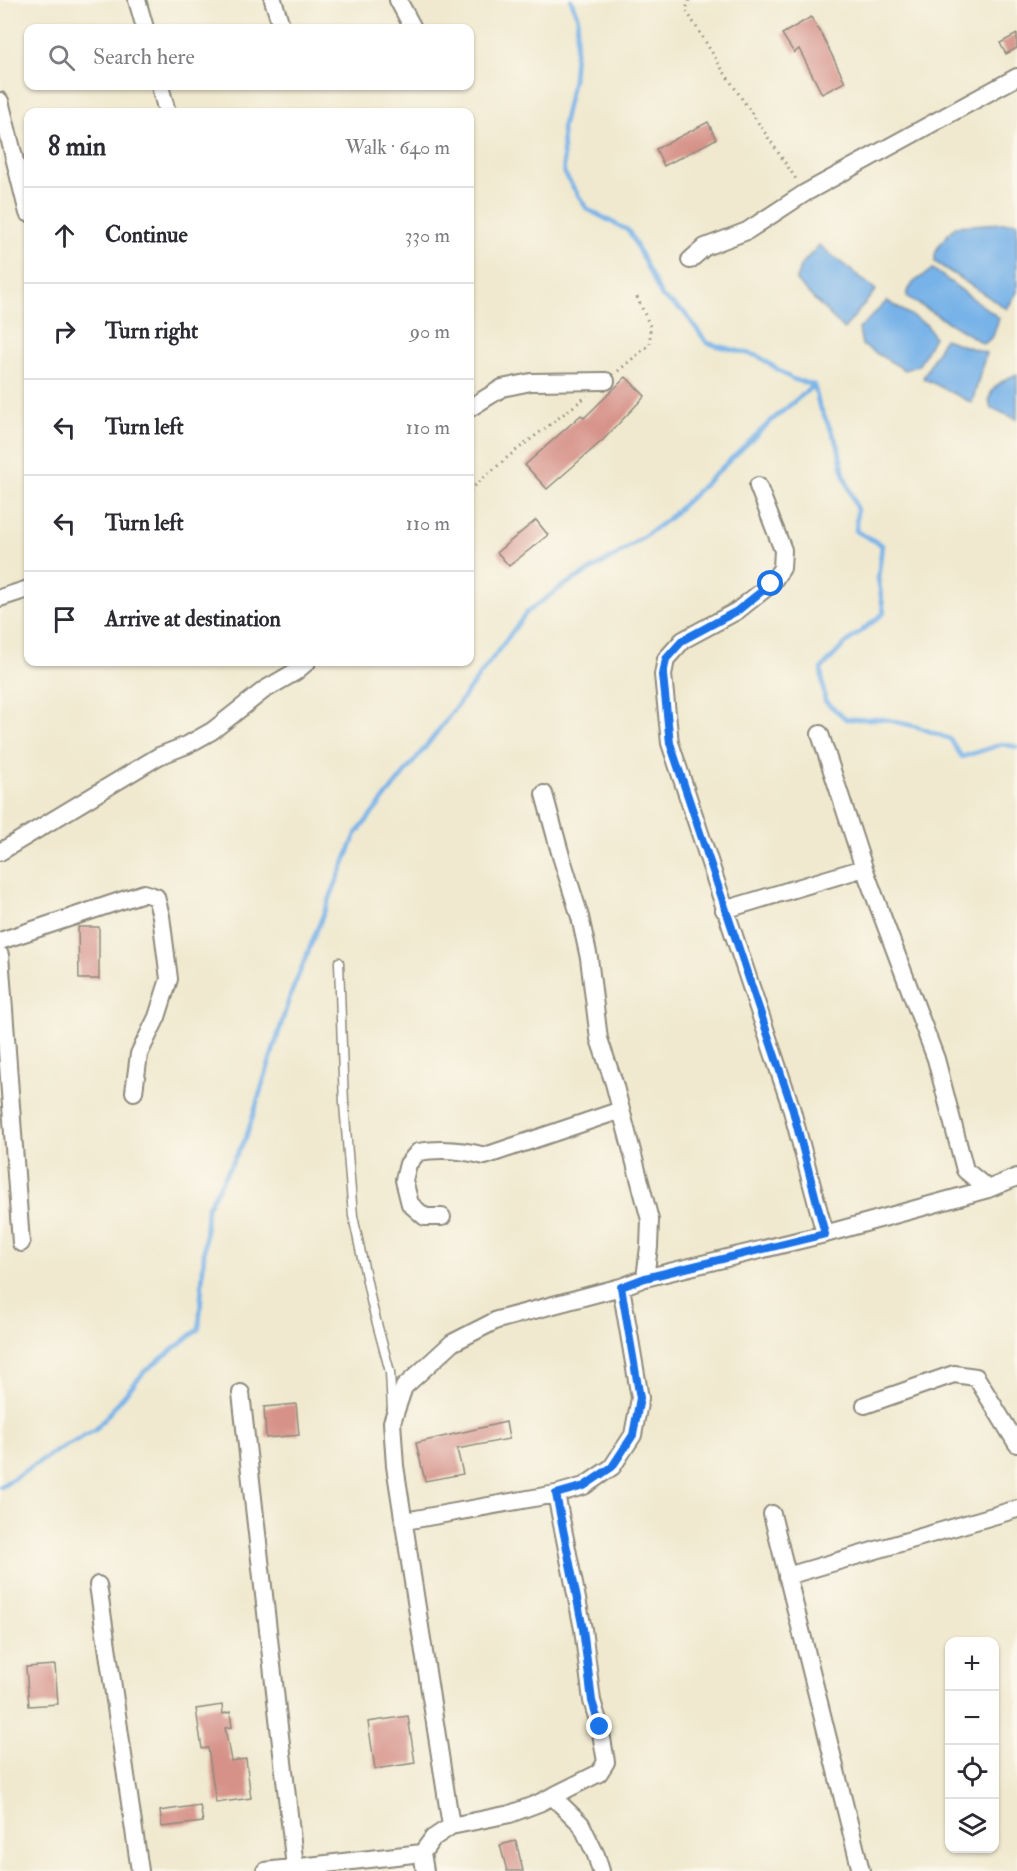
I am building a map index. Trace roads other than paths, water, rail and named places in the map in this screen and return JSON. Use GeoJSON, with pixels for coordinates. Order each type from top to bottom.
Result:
{"type":"FeatureCollection","features":[{"type":"Feature","properties":{"kind":"street"},"geometry":{"type":"LineString","coordinates":[[137,0],[144,24]]}},
{"type":"Feature","properties":{"kind":"street"},"geometry":{"type":"LineString","coordinates":[[273,0],[281,24]]}},
{"type":"Feature","properties":{"kind":"street"},"geometry":{"type":"LineString","coordinates":[[398,0],[411,24]]}},
{"type":"Feature","properties":{"kind":"street"},"geometry":{"type":"LineString","coordinates":[[690,260],[705,246],[747,231],[805,193],[1017,77]]}},
{"type":"Feature","properties":{"kind":"street"},"geometry":{"type":"LineString","coordinates":[[161,90],[166,108]]}},
{"type":"Feature","properties":{"kind":"street"},"geometry":{"type":"LineString","coordinates":[[0,101],[24,197]]}},
{"type":"Feature","properties":{"kind":"street"},"geometry":{"type":"LineString","coordinates":[[474,406],[502,388],[531,382],[606,381]]}},
{"type":"Feature","properties":{"kind":"street"},"geometry":{"type":"LineString","coordinates":[[758,486],[783,550],[782,568],[771,584],[737,611],[683,640],[666,659],[663,675],[670,743],[724,910],[792,1107],[825,1234]]}},
{"type":"Feature","properties":{"kind":"street"},"geometry":{"type":"LineString","coordinates":[[0,598],[24,590]]}},
{"type":"Feature","properties":{"kind":"street"},"geometry":{"type":"LineString","coordinates":[[0,852],[159,756],[187,745],[212,731],[254,697],[302,666]]}},
{"type":"Feature","properties":{"kind":"street"},"geometry":{"type":"LineString","coordinates":[[820,734],[864,868],[936,1059],[965,1170],[955,1198]]}},
{"type":"Feature","properties":{"kind":"street"},"geometry":{"type":"LineString","coordinates":[[544,794],[580,916],[589,958],[599,1039],[621,1110],[650,1220],[645,1278]]}},
{"type":"Feature","properties":{"kind":"street"},"geometry":{"type":"LineString","coordinates":[[724,910],[864,868]]}},
{"type":"Feature","properties":{"kind":"street"},"geometry":{"type":"LineString","coordinates":[[0,941],[144,893],[156,897],[161,916],[169,979],[157,1017],[138,1054],[134,1092]]}},
{"type":"Feature","properties":{"kind":"street"},"geometry":{"type":"LineString","coordinates":[[0,955],[21,1243]]}},
{"type":"Feature","properties":{"kind":"street"},"geometry":{"type":"LineString","coordinates":[[442,1217],[425,1217],[410,1204],[404,1180],[408,1164],[418,1152],[436,1149],[485,1156],[621,1110]]}},
{"type":"Feature","properties":{"kind":"street"},"geometry":{"type":"LineString","coordinates":[[965,1170],[987,1189]]}},
{"type":"Feature","properties":{"kind":"street"},"geometry":{"type":"LineString","coordinates":[[451,1826],[395,1466],[392,1422],[404,1387],[452,1343],[497,1320],[621,1287],[645,1278],[825,1234],[987,1189],[1017,1177]]}},
{"type":"Feature","properties":{"kind":"street"},"geometry":{"type":"LineString","coordinates":[[405,1521],[556,1494],[584,1486],[612,1467],[633,1435],[640,1398],[621,1287]]}},
{"type":"Feature","properties":{"kind":"street"},"geometry":{"type":"LineString","coordinates":[[865,1405],[954,1374],[975,1377],[1017,1444]]}},
{"type":"Feature","properties":{"kind":"street"},"geometry":{"type":"LineString","coordinates":[[241,1393],[295,1867]]}},
{"type":"Feature","properties":{"kind":"street"},"geometry":{"type":"LineString","coordinates":[[425,1871],[422,1853],[433,1838],[451,1826],[510,1814],[599,1773],[606,1762],[600,1727],[590,1694],[583,1629],[556,1494]]}},
{"type":"Feature","properties":{"kind":"street"},"geometry":{"type":"LineString","coordinates":[[787,1576],[1017,1509]]}},
{"type":"Feature","properties":{"kind":"street"},"geometry":{"type":"LineString","coordinates":[[772,1514],[861,1871]]}},
{"type":"Feature","properties":{"kind":"street"},"geometry":{"type":"LineString","coordinates":[[98,1586],[140,1871]]}},
{"type":"Feature","properties":{"kind":"street"},"geometry":{"type":"LineString","coordinates":[[552,1796],[581,1824],[596,1855],[600,1871]]}},
{"type":"Feature","properties":{"kind":"street"},"geometry":{"type":"LineString","coordinates":[[265,1871],[422,1853]]}},
{"type":"Feature","properties":{"kind":"lane"},"geometry":{"type":"LineString","coordinates":[[339,962],[344,1104],[353,1216],[372,1305],[390,1372],[392,1422]]}},
{"type":"Feature","properties":{"kind":"water"},"geometry":{"type":"Polygon","coordinates":[[[1017,222],[1017,292],[1007,309],[935,262],[938,247],[956,226],[1017,222]]]}},
{"type":"Feature","properties":{"kind":"water"},"geometry":{"type":"Polygon","coordinates":[[[819,245],[876,290],[844,329],[796,281],[800,266],[819,245]]]}},
{"type":"Feature","properties":{"kind":"water"},"geometry":{"type":"Polygon","coordinates":[[[933,269],[999,318],[993,336],[984,344],[907,297],[907,292],[914,282],[933,269]]]}},
{"type":"Feature","properties":{"kind":"water"},"geometry":{"type":"Polygon","coordinates":[[[887,301],[927,325],[934,337],[919,365],[905,370],[862,345],[859,329],[887,301]]]}},
{"type":"Feature","properties":{"kind":"water"},"geometry":{"type":"Polygon","coordinates":[[[944,339],[986,353],[972,403],[923,378],[944,339]]]}},
{"type":"Feature","properties":{"kind":"water"},"geometry":{"type":"Polygon","coordinates":[[[1017,374],[1017,419],[991,408],[989,402],[996,386],[1017,374]]]}},
{"type":"Feature","properties":{"kind":"waterway"},"geometry":{"type":"LineString","coordinates":[[571,0],[578,18],[573,79],[562,129],[564,173],[587,209],[629,231],[662,297],[684,312],[707,343],[758,356],[792,379],[814,385],[819,405],[838,445],[844,475],[857,510],[856,531],[882,545],[878,578],[884,613],[846,643],[821,669],[825,701],[846,719],[884,719],[918,727],[950,739],[962,757],[1002,744],[1017,747]]}},
{"type":"Feature","properties":{"kind":"waterway"},"geometry":{"type":"LineString","coordinates":[[0,1487],[56,1451],[95,1430],[144,1372],[199,1329],[207,1208],[246,1138],[290,996],[356,834],[435,735],[527,612],[563,586],[617,555],[667,520],[771,421],[814,385]]}}]}
